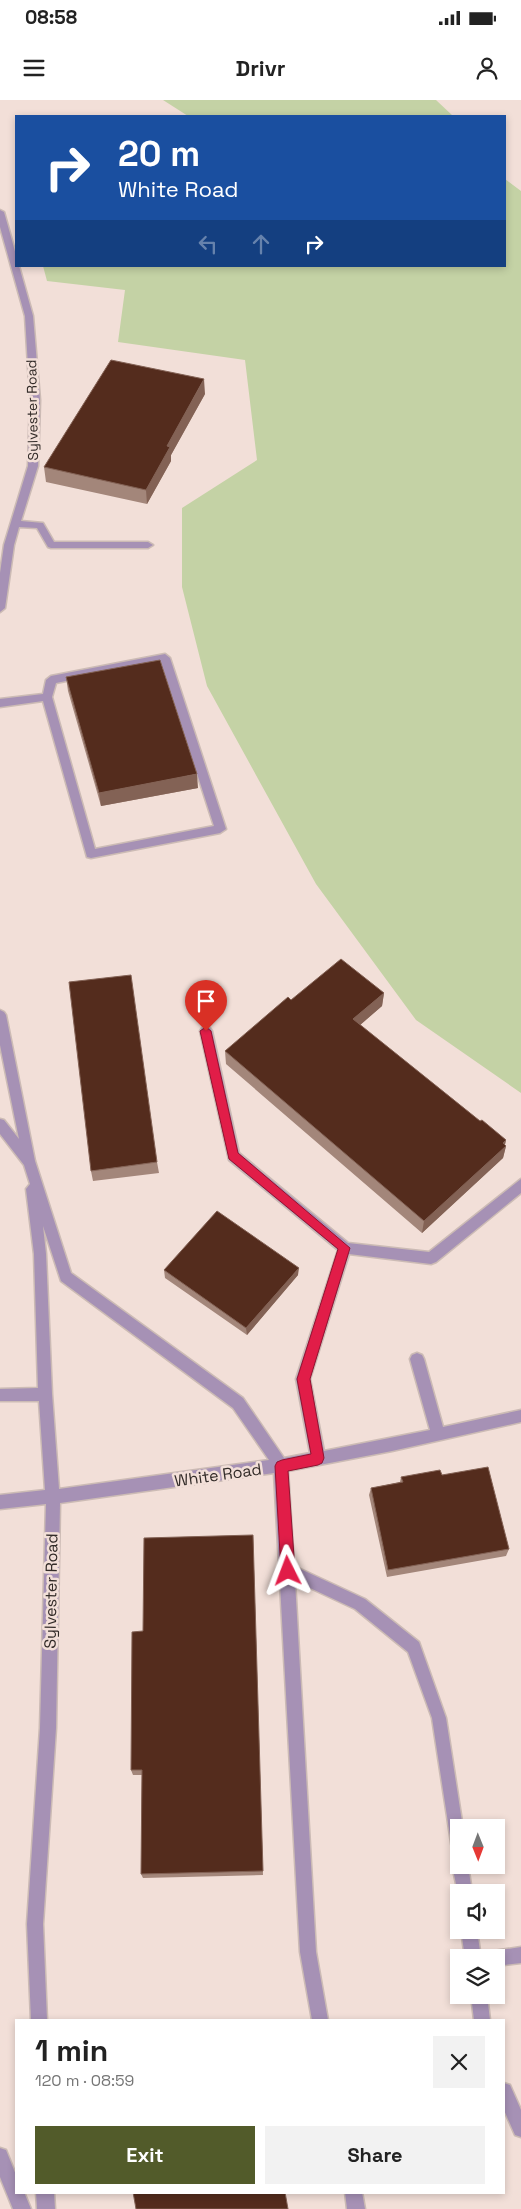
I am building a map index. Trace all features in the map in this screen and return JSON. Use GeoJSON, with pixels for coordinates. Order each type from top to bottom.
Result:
{"type":"FeatureCollection","features":[{"type":"Feature","properties":{"kind":"street","name":"Sylvester Road"},"geometry":{"type":"LineString","coordinates":[[0,212],[15,266]]}},
{"type":"Feature","properties":{"kind":"street","name":"Sylvester Road"},"geometry":{"type":"LineString","coordinates":[[0,608],[9,546],[33,466],[35,400],[29,316],[15,267]]}},
{"type":"Feature","properties":{"kind":"street"},"geometry":{"type":"LineString","coordinates":[[15,524],[40,525],[51,545],[148,545]]}},
{"type":"Feature","properties":{"kind":"street"},"geometry":{"type":"LineString","coordinates":[[165,658],[220,829],[91,854],[48,697],[51,680],[165,658]]}},
{"type":"Feature","properties":{"kind":"street"},"geometry":{"type":"LineString","coordinates":[[0,703],[48,697]]}},
{"type":"Feature","properties":{"kind":"street","name":"Sylvester Road"},"geometry":{"type":"LineString","coordinates":[[0,1015],[29,1163],[40,1254],[45,1394],[53,1497],[48,1728],[35,1924],[39,2019]]}},
{"type":"Feature","properties":{"kind":"street"},"geometry":{"type":"LineString","coordinates":[[206,1031],[233,1156],[344,1248],[431,1258],[521,1185]]}},
{"type":"Feature","properties":{"kind":"street"},"geometry":{"type":"LineString","coordinates":[[0,1124],[29,1163]]}},
{"type":"Feature","properties":{"kind":"street","name":"Sylvester Road"},"geometry":{"type":"LineString","coordinates":[[29,1163],[66,1277],[238,1403],[282,1466]]}},
{"type":"Feature","properties":{"kind":"street"},"geometry":{"type":"LineString","coordinates":[[318,1458],[303,1379],[344,1248]]}},
{"type":"Feature","properties":{"kind":"street"},"geometry":{"type":"LineString","coordinates":[[417,1359],[438,1435]]}},
{"type":"Feature","properties":{"kind":"street"},"geometry":{"type":"LineString","coordinates":[[0,1395],[45,1394]]}},
{"type":"Feature","properties":{"kind":"street","name":"White Road"},"geometry":{"type":"LineString","coordinates":[[0,1502],[53,1497],[282,1466],[438,1435],[521,1416]]}},
{"type":"Feature","properties":{"kind":"street"},"geometry":{"type":"LineString","coordinates":[[282,1466],[308,1952],[320,2019]]}},
{"type":"Feature","properties":{"kind":"street"},"geometry":{"type":"LineString","coordinates":[[288,1571],[360,1604],[414,1647],[439,1718],[454,1819]]}},
{"type":"Feature","properties":{"kind":"street"},"geometry":{"type":"LineString","coordinates":[[505,1956],[521,1954]]}},
{"type":"Feature","properties":{"kind":"street"},"geometry":{"type":"LineString","coordinates":[[480,2004],[482,2019]]}},
{"type":"Feature","properties":{"kind":"street"},"geometry":{"type":"LineString","coordinates":[[505,2093],[521,2129]]}},
{"type":"Feature","properties":{"kind":"street"},"geometry":{"type":"LineString","coordinates":[[0,2156],[15,2192]]}},
{"type":"Feature","properties":{"kind":"street"},"geometry":{"type":"LineString","coordinates":[[16,2194],[22,2209]]}},
{"type":"Feature","properties":{"kind":"street"},"geometry":{"type":"LineString","coordinates":[[45,2194],[46,2209]]}},
{"type":"Feature","properties":{"kind":"street"},"geometry":{"type":"LineString","coordinates":[[353,2194],[356,2209]]}},
{"type":"Feature","properties":{"kind":"green space"},"geometry":{"type":"Polygon","coordinates":[[[163,100],[436,100],[452,115],[186,115],[163,100]]]}},
{"type":"Feature","properties":{"kind":"green space"},"geometry":{"type":"Polygon","coordinates":[[[506,180],[521,191],[521,1093],[416,1020],[316,884],[207,686],[182,587],[182,508],[257,460],[245,360],[118,342],[125,290],[47,281],[43,267],[506,267],[506,180]]]}},
{"type":"Feature","properties":{"kind":"building"},"geometry":{"type":"Polygon","coordinates":[[[111,360],[204,379],[167,446],[170,447],[146,490],[44,467],[111,360]]]}},
{"type":"Feature","properties":{"kind":"building"},"geometry":{"type":"Polygon","coordinates":[[[160,660],[197,774],[99,793],[66,677],[160,660]]]}},
{"type":"Feature","properties":{"kind":"building"},"geometry":{"type":"Polygon","coordinates":[[[341,959],[384,993],[353,1019],[506,1140],[503,1143],[506,1146],[424,1221],[225,1051],[288,997],[291,1000],[341,959]]]}},
{"type":"Feature","properties":{"kind":"building"},"geometry":{"type":"Polygon","coordinates":[[[131,975],[157,1162],[91,1171],[69,982],[131,975]]]}},
{"type":"Feature","properties":{"kind":"building"},"geometry":{"type":"Polygon","coordinates":[[[217,1211],[299,1268],[246,1328],[164,1270],[217,1211]]]}},
{"type":"Feature","properties":{"kind":"building"},"geometry":{"type":"Polygon","coordinates":[[[488,1467],[509,1549],[388,1570],[371,1488],[403,1482],[401,1477],[440,1470],[442,1475],[488,1467]]]}},
{"type":"Feature","properties":{"kind":"building"},"geometry":{"type":"Polygon","coordinates":[[[253,1535],[263,1871],[141,1874],[142,1770],[131,1770],[132,1632],[143,1631],[144,1538],[253,1535]]]}},
{"type":"Feature","properties":{"kind":"building"},"geometry":{"type":"Polygon","coordinates":[[[133,2194],[285,2194],[288,2209],[136,2209],[133,2194]]]}},
{"type":"Feature","properties":{"kind":"route"},"geometry":{"type":"LineString","coordinates":[[206,1031],[233,1156],[344,1248],[303,1379],[318,1458],[282,1466],[288,1571]]}}]}
